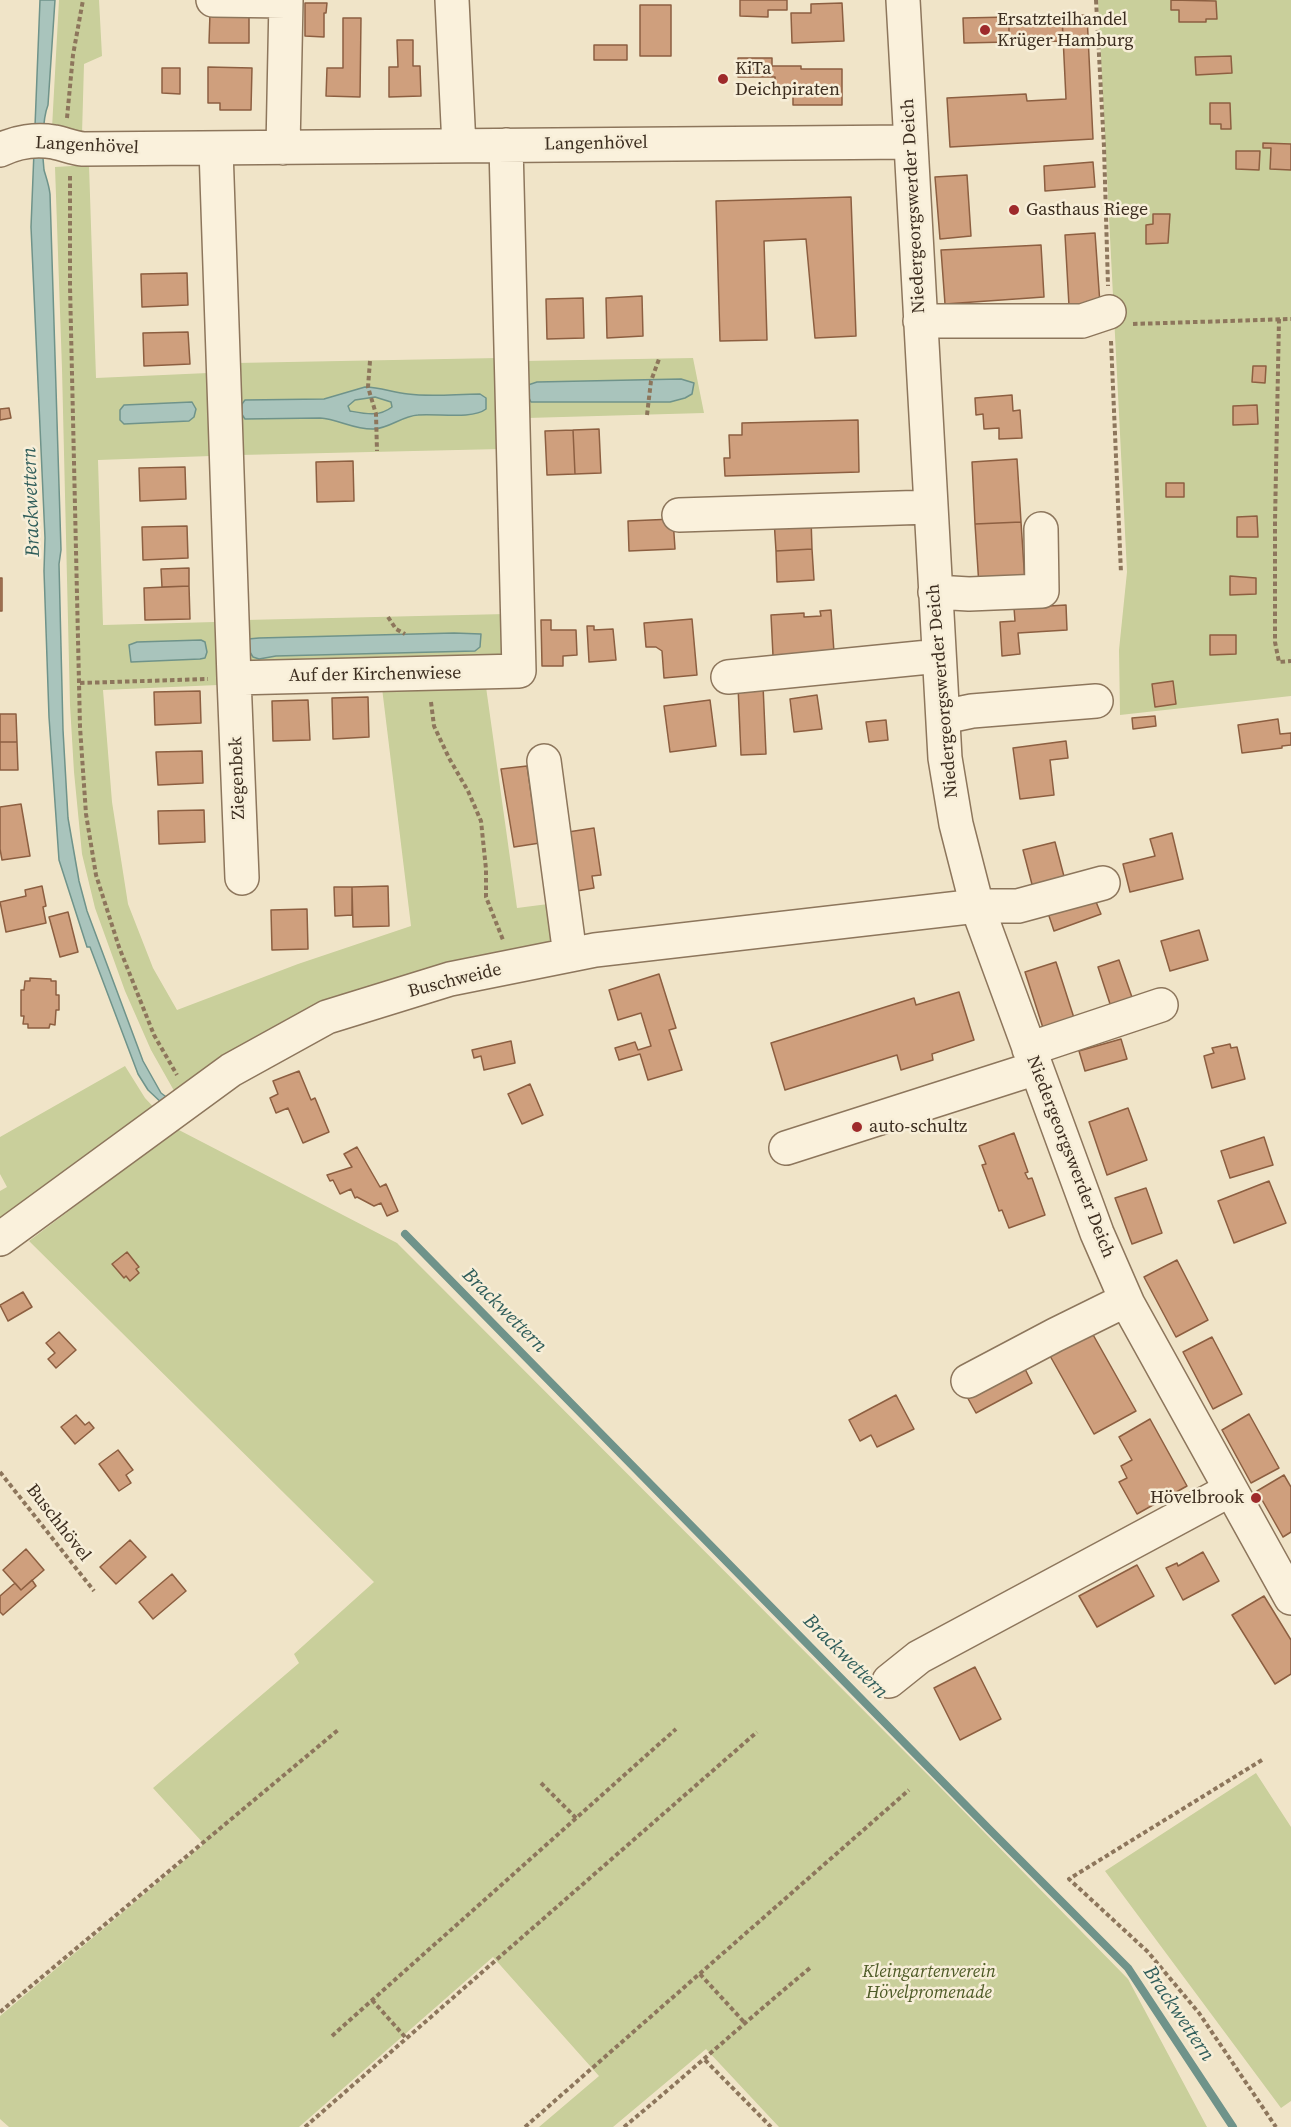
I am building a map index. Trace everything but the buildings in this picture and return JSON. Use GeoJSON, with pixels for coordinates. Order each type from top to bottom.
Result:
{"type":"FeatureCollection","features":[{"type":"Feature","properties":{"kind":"street"},"geometry":{"type":"LineString","coordinates":[[213,0],[286,0],[283,148]]}},
{"type":"Feature","properties":{"kind":"street"},"geometry":{"type":"LineString","coordinates":[[452,0],[459,146]]}},
{"type":"Feature","properties":{"kind":"street","name":"Niedergeorgswerder Deich"},"geometry":{"type":"LineString","coordinates":[[903,0],[945,758],[956,824],[977,906],[1097,1233],[1126,1300],[1291,1598]]}},
{"type":"Feature","properties":{"kind":"street","name":"Langenhövel"},"geometry":{"type":"LineString","coordinates":[[38,145],[83,149],[216,149],[910,142]]}},
{"type":"Feature","properties":{"kind":"street","name":"Auf der Kirchenwiese"},"geometry":{"type":"LineString","coordinates":[[234,678],[519,671],[506,145]]}},
{"type":"Feature","properties":{"kind":"street"},"geometry":{"type":"LineString","coordinates":[[216,149],[234,678]]}},
{"type":"Feature","properties":{"kind":"street"},"geometry":{"type":"LineString","coordinates":[[920,321],[1109,319]]}},
{"type":"Feature","properties":{"kind":"street"},"geometry":{"type":"LineString","coordinates":[[679,515],[930,507]]}},
{"type":"Feature","properties":{"kind":"street"},"geometry":{"type":"LineString","coordinates":[[935,592],[969,594],[1042,591],[1041,529]]}},
{"type":"Feature","properties":{"kind":"street"},"geometry":{"type":"LineString","coordinates":[[728,677],[939,656]]}},
{"type":"Feature","properties":{"kind":"street","name":"Ziegenbek"},"geometry":{"type":"LineString","coordinates":[[234,678],[242,878]]}},
{"type":"Feature","properties":{"kind":"street"},"geometry":{"type":"LineString","coordinates":[[943,717],[972,711],[1096,701]]}},
{"type":"Feature","properties":{"kind":"street"},"geometry":{"type":"LineString","coordinates":[[544,761],[570,955]]}},
{"type":"Feature","properties":{"kind":"street","name":"Buschweide"},"geometry":{"type":"LineString","coordinates":[[0,1239],[231,1070],[327,1017],[450,979],[595,950],[977,906],[1018,906],[1103,883]]}},
{"type":"Feature","properties":{"kind":"street"},"geometry":{"type":"LineString","coordinates":[[786,1148],[1032,1058],[1161,1005]]}},
{"type":"Feature","properties":{"kind":"street"},"geometry":{"type":"LineString","coordinates":[[968,1382],[1126,1300]]}},
{"type":"Feature","properties":{"kind":"street"},"geometry":{"type":"LineString","coordinates":[[889,1682],[920,1657],[1230,1490]]}},
{"type":"Feature","properties":{"kind":"path"},"geometry":{"type":"LineString","coordinates":[[83,0],[73,55],[66,131],[38,145],[70,286],[80,727],[86,814],[96,875],[119,947],[154,1035],[191,1098]]}},
{"type":"Feature","properties":{"kind":"path"},"geometry":{"type":"LineString","coordinates":[[1096,0],[1121,573]]}},
{"type":"Feature","properties":{"kind":"path"},"geometry":{"type":"LineString","coordinates":[[1109,319],[1291,319]]}},
{"type":"Feature","properties":{"kind":"path"},"geometry":{"type":"LineString","coordinates":[[1279,319],[1275,642],[1279,662],[1291,662]]}},
{"type":"Feature","properties":{"kind":"path"},"geometry":{"type":"LineString","coordinates":[[647,415],[651,381],[659,359]]}},
{"type":"Feature","properties":{"kind":"path"},"geometry":{"type":"LineString","coordinates":[[370,361],[369,387],[376,414],[377,451]]}},
{"type":"Feature","properties":{"kind":"path"},"geometry":{"type":"LineString","coordinates":[[388,617],[396,629],[405,634]]}},
{"type":"Feature","properties":{"kind":"path"},"geometry":{"type":"LineString","coordinates":[[429,674],[434,726],[481,821],[486,897],[514,966]]}},
{"type":"Feature","properties":{"kind":"path"},"geometry":{"type":"LineString","coordinates":[[80,683],[234,678]]}},
{"type":"Feature","properties":{"kind":"path","name":"Buschhövel"},"geometry":{"type":"LineString","coordinates":[[0,1472],[94,1591]]}},
{"type":"Feature","properties":{"kind":"path"},"geometry":{"type":"LineString","coordinates":[[332,2036],[676,1729]]}},
{"type":"Feature","properties":{"kind":"path"},"geometry":{"type":"LineString","coordinates":[[0,2013],[338,1730]]}},
{"type":"Feature","properties":{"kind":"path"},"geometry":{"type":"LineString","coordinates":[[305,2127],[757,1732]]}},
{"type":"Feature","properties":{"kind":"path"},"geometry":{"type":"LineString","coordinates":[[1262,1760],[1069,1880],[1148,1952],[1199,2013],[1276,2127]]}},
{"type":"Feature","properties":{"kind":"path"},"geometry":{"type":"LineString","coordinates":[[541,1784],[577,1819]]}},
{"type":"Feature","properties":{"kind":"path"},"geometry":{"type":"LineString","coordinates":[[525,2127],[909,1790]]}},
{"type":"Feature","properties":{"kind":"path"},"geometry":{"type":"LineString","coordinates":[[624,2127],[705,2060],[744,2022],[810,1968]]}},
{"type":"Feature","properties":{"kind":"path"},"geometry":{"type":"LineString","coordinates":[[700,1974],[744,2022]]}},
{"type":"Feature","properties":{"kind":"path"},"geometry":{"type":"LineString","coordinates":[[372,2001],[406,2038]]}},
{"type":"Feature","properties":{"kind":"path"},"geometry":{"type":"LineString","coordinates":[[705,2060],[771,2127]]}},
{"type":"Feature","properties":{"kind":"green space"},"geometry":{"type":"Polygon","coordinates":[[[59,0],[99,0],[102,56],[84,64],[82,134],[52,128],[59,0]]]}},
{"type":"Feature","properties":{"kind":"green space"},"geometry":{"type":"Polygon","coordinates":[[[1098,0],[1291,0],[1291,696],[1120,715],[1119,650],[1127,572],[1098,0]]]}},
{"type":"Feature","properties":{"kind":"green space"},"geometry":{"type":"Polygon","coordinates":[[[89,165],[96,378],[208,373],[211,456],[98,460],[103,625],[215,622],[218,685],[103,690],[112,802],[128,904],[153,968],[177,1010],[298,964],[411,926],[382,688],[486,687],[517,908],[556,903],[559,947],[479,962],[177,1096],[151,1050],[125,991],[95,908],[82,854],[74,772],[70,705],[55,167],[89,165]]]}},
{"type":"Feature","properties":{"kind":"green space"},"geometry":{"type":"Polygon","coordinates":[[[498,358],[501,449],[240,455],[236,363],[498,358]]]}},
{"type":"Feature","properties":{"kind":"green space"},"geometry":{"type":"Polygon","coordinates":[[[693,358],[704,413],[527,418],[524,361],[693,358]]]}},
{"type":"Feature","properties":{"kind":"green space"},"geometry":{"type":"Polygon","coordinates":[[[506,614],[507,660],[247,668],[245,620],[506,614]]]}},
{"type":"Feature","properties":{"kind":"green space"},"geometry":{"type":"Polygon","coordinates":[[[125,1066],[145,1098],[159,1113],[0,1231],[0,1191],[7,1187],[0,1174],[0,1137],[125,1066]]]}},
{"type":"Feature","properties":{"kind":"green space","name":"Kleingartenverein Hövelpromenade"},"geometry":{"type":"Polygon","coordinates":[[[177,1129],[397,1243],[937,1784],[1128,1979],[1207,2127],[779,2127],[706,2049],[613,2127],[539,2127],[599,2076],[493,1957],[299,2127],[9,2127],[0,2119],[0,2016],[204,1844],[153,1788],[299,1663],[294,1654],[374,1582],[29,1241],[177,1129]]]}},
{"type":"Feature","properties":{"kind":"green space"},"geometry":{"type":"Polygon","coordinates":[[[1256,1773],[1291,1827],[1291,2101],[1281,2108],[1105,1871],[1256,1773]]]}},
{"type":"Feature","properties":{"kind":"water"},"geometry":{"type":"Polygon","coordinates":[[[40,0],[55,0],[43,155],[50,194],[61,550],[59,564],[63,730],[68,818],[79,881],[87,911],[143,1061],[161,1093],[173,1102],[165,1106],[148,1090],[138,1074],[90,947],[87,947],[59,860],[49,717],[45,538],[31,227],[40,0]]]}},
{"type":"Feature","properties":{"kind":"water"},"geometry":{"type":"Polygon","coordinates":[[[681,379],[694,383],[692,394],[670,402],[531,402],[526,392],[528,385],[537,382],[681,379]]]}},
{"type":"Feature","properties":{"kind":"water"},"geometry":{"type":"Polygon","coordinates":[[[371,387],[417,395],[480,394],[486,398],[486,409],[463,415],[412,416],[374,429],[360,428],[320,418],[245,419],[241,413],[245,400],[324,399],[371,387]],[[375,397],[355,400],[348,406],[350,411],[367,414],[387,410],[392,407],[391,402],[375,397]]]}},
{"type":"Feature","properties":{"kind":"water"},"geometry":{"type":"Polygon","coordinates":[[[192,402],[196,409],[194,417],[189,421],[124,424],[120,420],[120,410],[124,405],[192,402]]]}},
{"type":"Feature","properties":{"kind":"water"},"geometry":{"type":"Polygon","coordinates":[[[481,634],[480,647],[475,651],[276,656],[259,659],[253,657],[248,649],[248,639],[259,638],[481,634]]]}},
{"type":"Feature","properties":{"kind":"water"},"geometry":{"type":"Polygon","coordinates":[[[201,640],[205,642],[207,652],[205,658],[131,662],[129,645],[137,642],[201,640]]]}},
{"type":"Feature","properties":{"kind":"waterway","name":"Brackwettern"},"geometry":{"type":"LineString","coordinates":[[405,1234],[1128,1968],[1233,2127]]}},
{"type":"Feature","properties":{"kind":"place","name":"Ersatzteilhandel Krüger Hamburg"},"geometry":{"type":"Point","coordinates":[985,30]}},
{"type":"Feature","properties":{"kind":"place","name":"KiTa Deichpiraten"},"geometry":{"type":"Point","coordinates":[723,79]}},
{"type":"Feature","properties":{"kind":"place","name":"Gasthaus Riege"},"geometry":{"type":"Point","coordinates":[1014,210]}},
{"type":"Feature","properties":{"kind":"place","name":"auto-schultz"},"geometry":{"type":"Point","coordinates":[857,1127]}},
{"type":"Feature","properties":{"kind":"place","name":"Hövelbrook"},"geometry":{"type":"Point","coordinates":[1256,1498]}}]}
